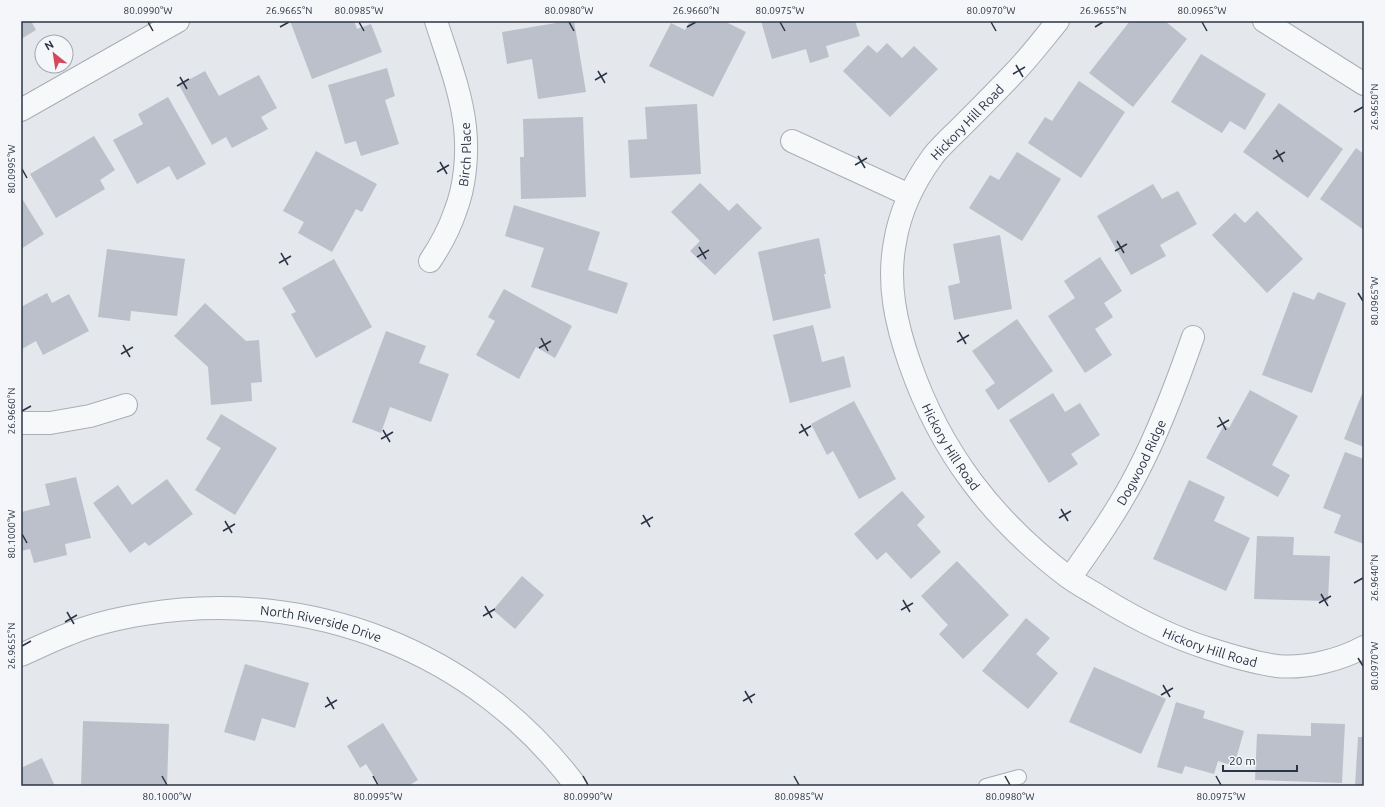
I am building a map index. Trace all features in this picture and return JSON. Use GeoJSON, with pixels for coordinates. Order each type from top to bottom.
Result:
{"type":"FeatureCollection","features":[{"type":"Feature","properties":{"kind":"street"},"geometry":{"type":"LineString","coordinates":[[21,110],[178,21]]}},
{"type":"Feature","properties":{"kind":"street","name":"Birch Place"},"geometry":{"type":"LineString","coordinates":[[430,262],[455,213],[460,196],[466,163],[463,112],[453,74],[436,21]]}},
{"type":"Feature","properties":{"kind":"street","name":"Hickory Hill Road"},"geometry":{"type":"LineString","coordinates":[[1058,21],[1015,72],[935,154],[922,171],[909,195],[900,220],[892,261],[891,282],[893,303],[902,339],[920,392],[936,426],[965,474],[988,504],[1027,544],[1070,578],[1132,617],[1186,642],[1243,660],[1279,666],[1298,666],[1335,659],[1353,653],[1364,647]]}},
{"type":"Feature","properties":{"kind":"street"},"geometry":{"type":"LineString","coordinates":[[1264,21],[1364,84]]}},
{"type":"Feature","properties":{"kind":"street"},"geometry":{"type":"LineString","coordinates":[[792,141],[909,195]]}},
{"type":"Feature","properties":{"kind":"street","name":"Dogwood Ridge"},"geometry":{"type":"LineString","coordinates":[[1070,578],[1112,516],[1137,473],[1169,405],[1193,337]]}},
{"type":"Feature","properties":{"kind":"street"},"geometry":{"type":"LineString","coordinates":[[21,423],[50,423],[90,416],[126,405]]}},
{"type":"Feature","properties":{"kind":"street","name":"North Riverside Drive"},"geometry":{"type":"LineString","coordinates":[[21,655],[71,633],[107,622],[144,614],[181,609],[219,607],[257,609],[313,617],[350,626],[385,639],[415,652],[453,672],[499,705],[527,730],[562,767],[576,786]]}},
{"type":"Feature","properties":{"kind":"lane"},"geometry":{"type":"LineString","coordinates":[[986,786],[1018,777]]}},
{"type":"Feature","properties":{"kind":"building"},"geometry":{"type":"Polygon","coordinates":[[[21,21],[31,21],[36,30],[21,39],[21,21]]]}},
{"type":"Feature","properties":{"kind":"building"},"geometry":{"type":"Polygon","coordinates":[[[290,21],[354,21],[357,29],[371,24],[382,52],[312,79],[290,21]]]}},
{"type":"Feature","properties":{"kind":"building"},"geometry":{"type":"Polygon","coordinates":[[[574,21],[586,92],[538,99],[532,59],[507,64],[502,32],[574,21]]]}},
{"type":"Feature","properties":{"kind":"building"},"geometry":{"type":"Polygon","coordinates":[[[690,21],[724,21],[746,32],[713,97],[649,66],[671,23],[685,30],[690,21]]]}},
{"type":"Feature","properties":{"kind":"building"},"geometry":{"type":"Polygon","coordinates":[[[761,21],[855,21],[860,36],[826,46],[829,57],[810,63],[806,49],[772,59],[761,21]]]}},
{"type":"Feature","properties":{"kind":"building"},"geometry":{"type":"Polygon","coordinates":[[[1130,21],[1165,21],[1187,39],[1133,107],[1089,73],[1130,21]]]}},
{"type":"Feature","properties":{"kind":"building"},"geometry":{"type":"Polygon","coordinates":[[[887,43],[902,58],[914,46],[938,69],[890,117],[843,71],[868,45],[877,53],[887,43]]]}},
{"type":"Feature","properties":{"kind":"building"},"geometry":{"type":"Polygon","coordinates":[[[1201,54],[1266,94],[1245,130],[1230,121],[1222,133],[1171,102],[1201,54]]]}},
{"type":"Feature","properties":{"kind":"building"},"geometry":{"type":"Polygon","coordinates":[[[387,68],[395,96],[385,100],[399,144],[361,156],[356,141],[345,144],[328,85],[387,68]]]}},
{"type":"Feature","properties":{"kind":"building"},"geometry":{"type":"Polygon","coordinates":[[[205,71],[219,96],[259,75],[277,108],[261,117],[268,129],[232,148],[226,137],[212,145],[179,85],[205,71]]]}},
{"type":"Feature","properties":{"kind":"building"},"geometry":{"type":"Polygon","coordinates":[[[1079,81],[1125,112],[1081,178],[1028,143],[1045,117],[1052,121],[1079,81]]]}},
{"type":"Feature","properties":{"kind":"building"},"geometry":{"type":"Polygon","coordinates":[[[168,97],[206,164],[177,180],[169,166],[137,184],[113,140],[143,124],[138,114],[168,97]]]}},
{"type":"Feature","properties":{"kind":"building"},"geometry":{"type":"Polygon","coordinates":[[[1279,103],[1343,149],[1308,198],[1243,152],[1279,103]]]}},
{"type":"Feature","properties":{"kind":"building"},"geometry":{"type":"Polygon","coordinates":[[[697,104],[701,174],[630,178],[628,140],[647,139],[645,107],[697,104]]]}},
{"type":"Feature","properties":{"kind":"building"},"geometry":{"type":"Polygon","coordinates":[[[583,117],[586,197],[521,199],[520,157],[524,157],[523,119],[583,117]]]}},
{"type":"Feature","properties":{"kind":"building"},"geometry":{"type":"Polygon","coordinates":[[[94,136],[115,170],[100,180],[105,189],[56,218],[30,174],[94,136]]]}},
{"type":"Feature","properties":{"kind":"building"},"geometry":{"type":"Polygon","coordinates":[[[1356,148],[1364,154],[1364,230],[1320,199],[1356,148]]]}},
{"type":"Feature","properties":{"kind":"building"},"geometry":{"type":"Polygon","coordinates":[[[316,151],[377,184],[362,212],[356,209],[332,252],[298,233],[304,222],[283,211],[316,151]]]}},
{"type":"Feature","properties":{"kind":"building"},"geometry":{"type":"Polygon","coordinates":[[[1017,152],[1061,179],[1022,241],[969,208],[990,175],[999,180],[1017,152]]]}},
{"type":"Feature","properties":{"kind":"building"},"geometry":{"type":"Polygon","coordinates":[[[700,183],[729,211],[737,203],[762,228],[715,275],[690,251],[700,241],[671,212],[700,183]]]}},
{"type":"Feature","properties":{"kind":"building"},"geometry":{"type":"Polygon","coordinates":[[[1153,184],[1162,199],[1178,191],[1197,224],[1160,245],[1166,256],[1131,275],[1097,216],[1153,184]]]}},
{"type":"Feature","properties":{"kind":"building"},"geometry":{"type":"Polygon","coordinates":[[[21,197],[44,234],[21,249],[21,197]]]}},
{"type":"Feature","properties":{"kind":"building"},"geometry":{"type":"Polygon","coordinates":[[[514,205],[600,232],[588,270],[628,283],[617,314],[531,287],[544,248],[505,236],[514,205]]]}},
{"type":"Feature","properties":{"kind":"building"},"geometry":{"type":"Polygon","coordinates":[[[1257,211],[1303,259],[1267,293],[1212,235],[1235,213],[1245,223],[1257,211]]]}},
{"type":"Feature","properties":{"kind":"building"},"geometry":{"type":"Polygon","coordinates":[[[1000,235],[1012,309],[954,320],[948,286],[960,283],[953,244],[1000,235]]]}},
{"type":"Feature","properties":{"kind":"building"},"geometry":{"type":"Polygon","coordinates":[[[819,238],[831,308],[773,321],[758,252],[819,238]]]}},
{"type":"Feature","properties":{"kind":"building"},"geometry":{"type":"Polygon","coordinates":[[[107,249],[185,259],[177,316],[131,311],[130,321],[98,317],[107,249]]]}},
{"type":"Feature","properties":{"kind":"building"},"geometry":{"type":"Polygon","coordinates":[[[1100,257],[1122,291],[1104,303],[1113,317],[1095,329],[1112,355],[1085,373],[1048,316],[1075,298],[1064,281],[1100,257]]]}},
{"type":"Feature","properties":{"kind":"building"},"geometry":{"type":"Polygon","coordinates":[[[334,259],[372,327],[316,358],[291,314],[296,312],[282,288],[334,259]]]}},
{"type":"Feature","properties":{"kind":"building"},"geometry":{"type":"Polygon","coordinates":[[[504,289],[572,326],[555,358],[536,347],[519,379],[476,355],[495,321],[488,317],[504,289]]]}},
{"type":"Feature","properties":{"kind":"building"},"geometry":{"type":"Polygon","coordinates":[[[1293,292],[1314,300],[1318,292],[1346,303],[1312,393],[1262,375],[1293,292]]]}},
{"type":"Feature","properties":{"kind":"building"},"geometry":{"type":"Polygon","coordinates":[[[47,293],[52,303],[69,294],[89,331],[43,355],[36,341],[22,349],[23,351],[21,352],[21,307],[47,293]]]}},
{"type":"Feature","properties":{"kind":"building"},"geometry":{"type":"Polygon","coordinates":[[[205,303],[246,341],[259,340],[262,382],[251,383],[252,401],[211,405],[208,367],[174,336],[205,303]]]}},
{"type":"Feature","properties":{"kind":"building"},"geometry":{"type":"Polygon","coordinates":[[[1017,319],[1053,371],[998,410],[985,390],[995,383],[972,351],[1017,319]]]}},
{"type":"Feature","properties":{"kind":"building"},"geometry":{"type":"Polygon","coordinates":[[[813,325],[822,362],[844,356],[851,387],[790,403],[773,335],[813,325]]]}},
{"type":"Feature","properties":{"kind":"building"},"geometry":{"type":"Polygon","coordinates":[[[386,331],[426,346],[419,363],[449,374],[431,422],[390,407],[381,433],[352,422],[386,331]]]}},
{"type":"Feature","properties":{"kind":"building"},"geometry":{"type":"Polygon","coordinates":[[[1250,390],[1298,416],[1272,465],[1290,475],[1278,497],[1206,458],[1224,425],[1229,428],[1250,390]]]}},
{"type":"Feature","properties":{"kind":"building"},"geometry":{"type":"Polygon","coordinates":[[[1053,393],[1065,412],[1080,403],[1100,435],[1071,454],[1078,464],[1049,483],[1009,420],[1053,393]]]}},
{"type":"Feature","properties":{"kind":"building"},"geometry":{"type":"Polygon","coordinates":[[[1362,394],[1364,395],[1364,447],[1344,439],[1362,394]]]}},
{"type":"Feature","properties":{"kind":"building"},"geometry":{"type":"Polygon","coordinates":[[[854,401],[896,479],[859,499],[833,451],[827,455],[811,424],[854,401]]]}},
{"type":"Feature","properties":{"kind":"building"},"geometry":{"type":"Polygon","coordinates":[[[221,414],[277,448],[235,515],[195,490],[221,448],[206,439],[221,414]]]}},
{"type":"Feature","properties":{"kind":"building"},"geometry":{"type":"Polygon","coordinates":[[[1345,452],[1364,459],[1364,544],[1334,533],[1341,515],[1323,508],[1345,452]]]}},
{"type":"Feature","properties":{"kind":"building"},"geometry":{"type":"Polygon","coordinates":[[[76,477],[91,538],[65,544],[67,555],[34,563],[30,549],[21,551],[21,512],[50,505],[45,484],[76,477]]]}},
{"type":"Feature","properties":{"kind":"building"},"geometry":{"type":"Polygon","coordinates":[[[167,479],[193,514],[149,546],[145,542],[130,553],[93,503],[118,485],[132,505],[167,479]]]}},
{"type":"Feature","properties":{"kind":"building"},"geometry":{"type":"Polygon","coordinates":[[[1189,480],[1225,497],[1214,521],[1250,538],[1226,591],[1153,559],[1189,480]]]}},
{"type":"Feature","properties":{"kind":"building"},"geometry":{"type":"Polygon","coordinates":[[[902,491],[925,517],[917,525],[941,552],[911,579],[886,552],[877,560],[854,534],[902,491]]]}},
{"type":"Feature","properties":{"kind":"building"},"geometry":{"type":"Polygon","coordinates":[[[1257,536],[1294,537],[1293,555],[1330,556],[1328,601],[1254,599],[1257,536]]]}},
{"type":"Feature","properties":{"kind":"building"},"geometry":{"type":"Polygon","coordinates":[[[957,561],[1009,615],[963,659],[939,634],[948,625],[921,596],[957,561]]]}},
{"type":"Feature","properties":{"kind":"building"},"geometry":{"type":"Polygon","coordinates":[[[522,576],[544,595],[515,629],[493,610],[522,576]]]}},
{"type":"Feature","properties":{"kind":"building"},"geometry":{"type":"Polygon","coordinates":[[[1026,618],[1050,638],[1036,654],[1058,673],[1028,709],[982,671],[1026,618]]]}},
{"type":"Feature","properties":{"kind":"building"},"geometry":{"type":"Polygon","coordinates":[[[245,664],[309,683],[295,728],[262,718],[255,741],[224,732],[245,664]]]}},
{"type":"Feature","properties":{"kind":"building"},"geometry":{"type":"Polygon","coordinates":[[[1094,667],[1166,699],[1141,754],[1069,722],[1094,667]]]}},
{"type":"Feature","properties":{"kind":"building"},"geometry":{"type":"Polygon","coordinates":[[[1176,702],[1205,711],[1203,718],[1244,731],[1234,766],[1218,761],[1214,774],[1185,766],[1182,774],[1157,767],[1176,702]]]}},
{"type":"Feature","properties":{"kind":"building"},"geometry":{"type":"Polygon","coordinates":[[[83,721],[169,724],[167,786],[81,786],[83,721]]]}},
{"type":"Feature","properties":{"kind":"building"},"geometry":{"type":"Polygon","coordinates":[[[383,723],[418,780],[408,786],[380,786],[366,764],[360,768],[347,746],[383,723]]]}},
{"type":"Feature","properties":{"kind":"building"},"geometry":{"type":"Polygon","coordinates":[[[1311,723],[1345,724],[1342,783],[1255,780],[1257,734],[1311,736],[1311,723]]]}},
{"type":"Feature","properties":{"kind":"building"},"geometry":{"type":"Polygon","coordinates":[[[1358,737],[1364,737],[1364,786],[1355,786],[1358,737]]]}},
{"type":"Feature","properties":{"kind":"building"},"geometry":{"type":"Polygon","coordinates":[[[42,758],[55,786],[21,786],[21,768],[42,758]]]}}]}
